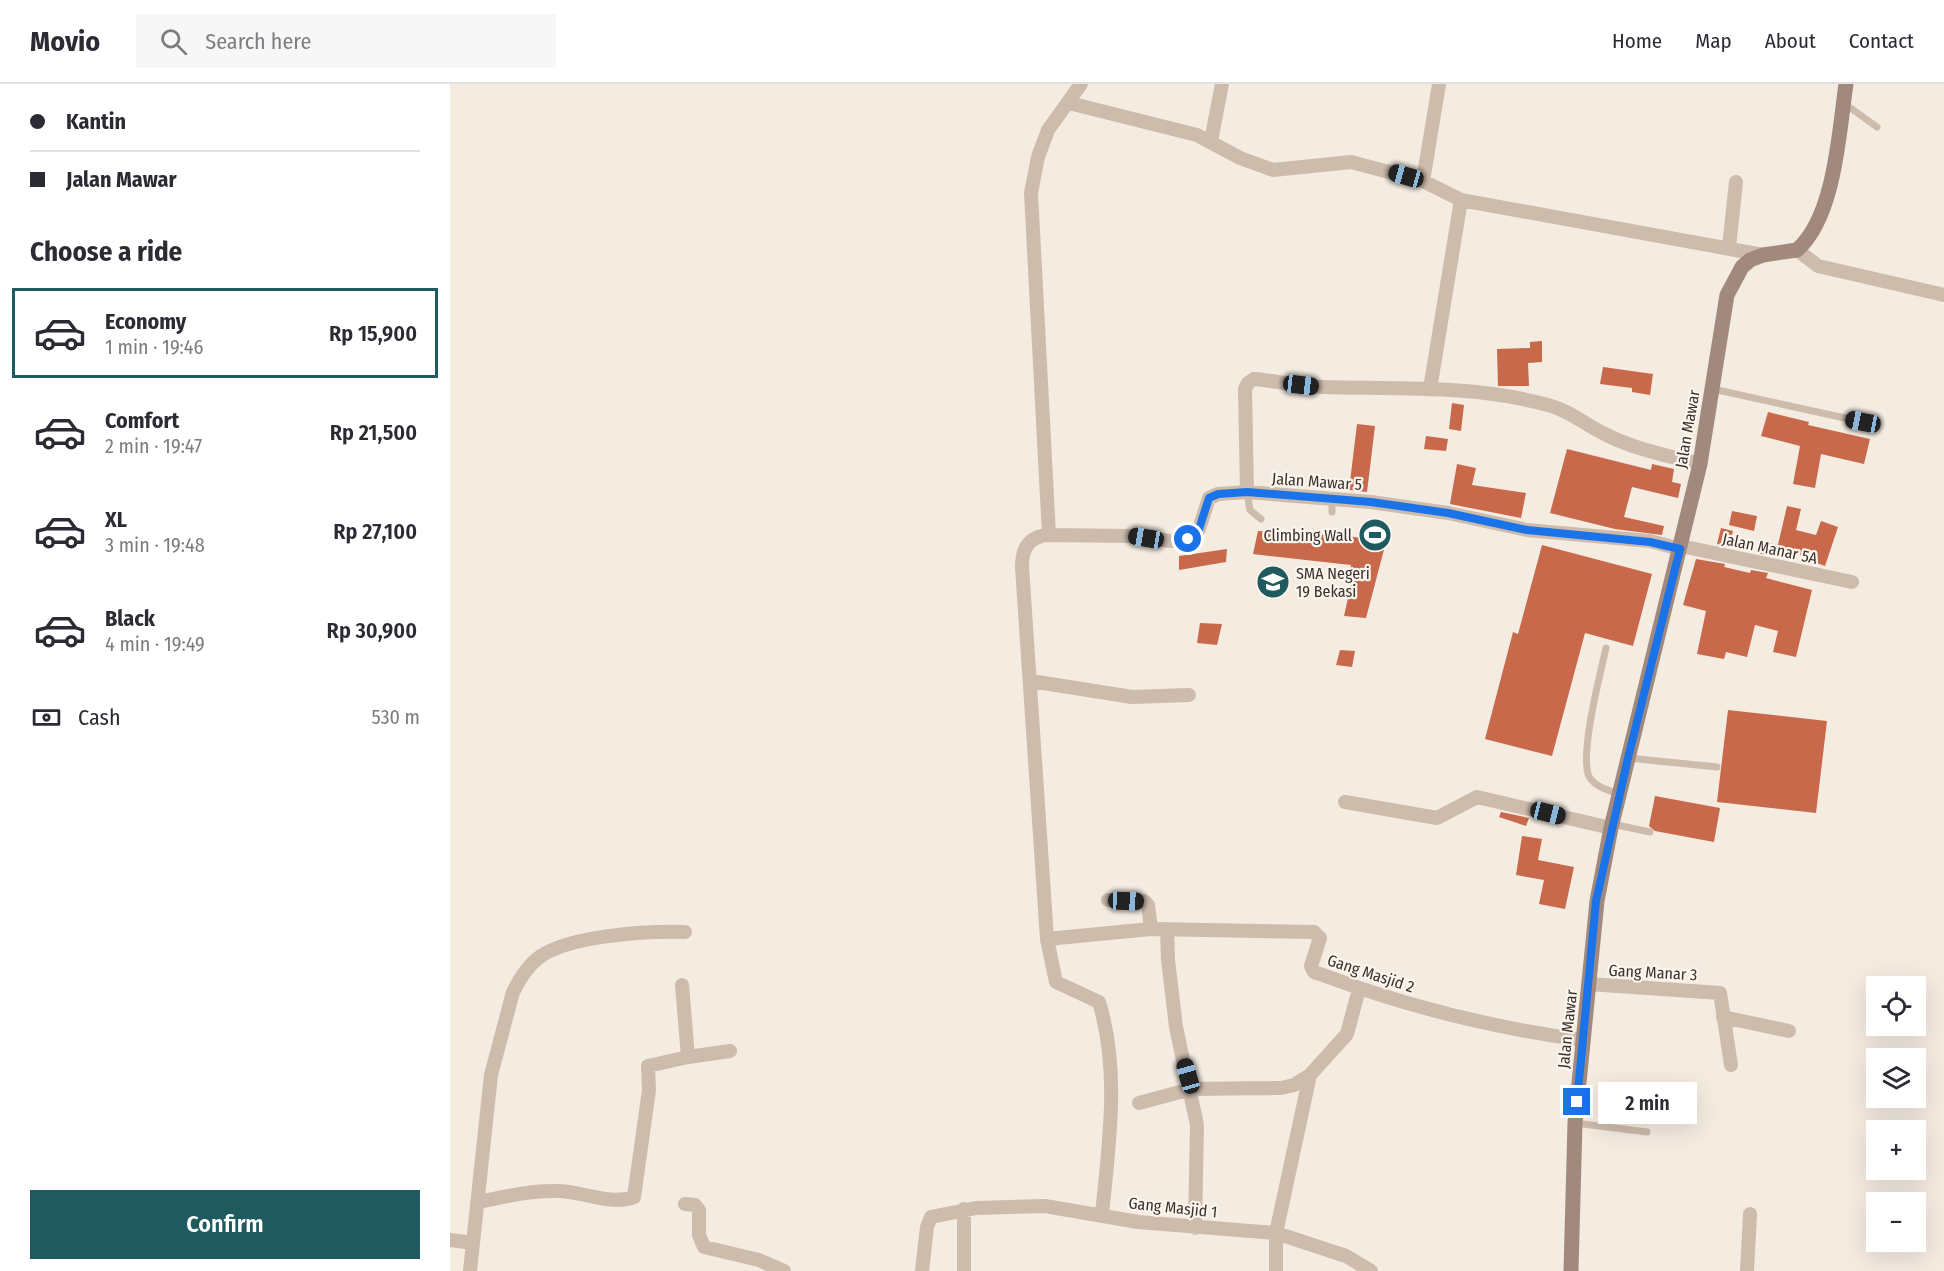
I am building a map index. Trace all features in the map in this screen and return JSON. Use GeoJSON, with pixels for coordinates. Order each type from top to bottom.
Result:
{"type":"FeatureCollection","features":[{"type":"Feature","properties":{"kind":"street"},"geometry":{"type":"LineString","coordinates":[[1081,84],[1048,130],[1038,157],[1030,193],[1048,535],[1038,536],[1028,543],[1022,554],[1047,939],[1056,982],[1095,999],[1100,1005],[1110,1065],[1111,1120],[1102,1214]]}},
{"type":"Feature","properties":{"kind":"street"},"geometry":{"type":"LineString","coordinates":[[1211,141],[1222,84]]}},
{"type":"Feature","properties":{"kind":"street"},"geometry":{"type":"LineString","coordinates":[[1423,181],[1439,84]]}},
{"type":"Feature","properties":{"kind":"street"},"geometry":{"type":"LineString","coordinates":[[1846,84],[1831,177],[1821,215],[1807,241],[1797,250],[1818,266],[1944,295]]}},
{"type":"Feature","properties":{"kind":"street"},"geometry":{"type":"LineString","coordinates":[[1069,102],[1173,128],[1211,141],[1240,158],[1273,170],[1351,162],[1423,181],[1461,200],[1763,255]]}},
{"type":"Feature","properties":{"kind":"street"},"geometry":{"type":"LineString","coordinates":[[1729,247],[1736,182]]}},
{"type":"Feature","properties":{"kind":"street"},"geometry":{"type":"LineString","coordinates":[[1430,389],[1461,200]]}},
{"type":"Feature","properties":{"kind":"street","name":"Jalan Mawar"},"geometry":{"type":"LineString","coordinates":[[1571,1271],[1575,1123],[1596,901],[1628,758],[1700,464],[1727,295],[1742,267],[1750,260],[1763,255],[1797,250]]}},
{"type":"Feature","properties":{"kind":"street"},"geometry":{"type":"LineString","coordinates":[[1247,492],[1245,389],[1250,381],[1319,387],[1380,386],[1430,389],[1549,405],[1569,412],[1600,432],[1642,450],[1700,464]]}},
{"type":"Feature","properties":{"kind":"street","name":"Jalan Mawar 5"},"geometry":{"type":"LineString","coordinates":[[1048,535],[1122,536],[1171,541],[1188,539],[1199,529],[1209,498],[1218,494],[1247,492],[1332,506],[1448,513],[1547,533],[1650,542],[1681,548]]}},
{"type":"Feature","properties":{"kind":"street","name":"Jalan Manar 5A"},"geometry":{"type":"LineString","coordinates":[[1681,548],[1851,582]]}},
{"type":"Feature","properties":{"kind":"street"},"geometry":{"type":"LineString","coordinates":[[1031,681],[1132,697],[1189,695]]}},
{"type":"Feature","properties":{"kind":"street"},"geometry":{"type":"LineString","coordinates":[[1345,802],[1437,818],[1477,796],[1612,826]]}},
{"type":"Feature","properties":{"kind":"street"},"geometry":{"type":"LineString","coordinates":[[1108,900],[1144,901],[1148,905],[1151,929]]}},
{"type":"Feature","properties":{"kind":"street","name":"Gang Masjid 2"},"geometry":{"type":"LineString","coordinates":[[1047,939],[1151,929],[1314,932],[1320,938],[1311,966],[1314,972],[1359,989],[1472,1021],[1518,1032],[1583,1040]]}},
{"type":"Feature","properties":{"kind":"street"},"geometry":{"type":"LineString","coordinates":[[1167,929],[1168,960],[1176,1027],[1197,1125],[1195,1228]]}},
{"type":"Feature","properties":{"kind":"street"},"geometry":{"type":"LineString","coordinates":[[470,1271],[491,1075],[513,992],[523,975],[538,958],[568,946],[628,934],[685,932]]}},
{"type":"Feature","properties":{"kind":"street","name":"Gang Manar 3"},"geometry":{"type":"LineString","coordinates":[[1589,984],[1714,992],[1721,997],[1723,1017]]}},
{"type":"Feature","properties":{"kind":"street"},"geometry":{"type":"LineString","coordinates":[[682,985],[688,1057]]}},
{"type":"Feature","properties":{"kind":"street"},"geometry":{"type":"LineString","coordinates":[[1139,1103],[1191,1089],[1281,1088],[1294,1085],[1310,1075],[1347,1034],[1359,989]]}},
{"type":"Feature","properties":{"kind":"street"},"geometry":{"type":"LineString","coordinates":[[1731,1065],[1723,1017],[1789,1031]]}},
{"type":"Feature","properties":{"kind":"street"},"geometry":{"type":"LineString","coordinates":[[478,1202],[559,1191],[600,1197],[627,1199],[633,1197],[649,1090],[648,1066],[730,1051]]}},
{"type":"Feature","properties":{"kind":"street"},"geometry":{"type":"LineString","coordinates":[[1276,1271],[1276,1233],[1310,1075]]}},
{"type":"Feature","properties":{"kind":"street"},"geometry":{"type":"LineString","coordinates":[[685,1204],[694,1205],[699,1210],[699,1235],[704,1247],[784,1271]]}},
{"type":"Feature","properties":{"kind":"street","name":"Gang Masjid 1"},"geometry":{"type":"LineString","coordinates":[[922,1271],[929,1220],[940,1214],[964,1209],[1045,1206],[1138,1222],[1276,1233],[1346,1256],[1371,1271]]}},
{"type":"Feature","properties":{"kind":"street"},"geometry":{"type":"LineString","coordinates":[[964,1209],[964,1271]]}},
{"type":"Feature","properties":{"kind":"street"},"geometry":{"type":"LineString","coordinates":[[1747,1271],[1750,1214]]}},
{"type":"Feature","properties":{"kind":"street"},"geometry":{"type":"LineString","coordinates":[[450,1240],[473,1243]]}},
{"type":"Feature","properties":{"kind":"lane"},"geometry":{"type":"LineString","coordinates":[[1843,104],[1877,127]]}},
{"type":"Feature","properties":{"kind":"lane"},"geometry":{"type":"LineString","coordinates":[[1712,389],[1863,422]]}},
{"type":"Feature","properties":{"kind":"lane"},"geometry":{"type":"LineString","coordinates":[[1247,492],[1250,510],[1261,519]]}},
{"type":"Feature","properties":{"kind":"lane"},"geometry":{"type":"LineString","coordinates":[[1606,648],[1591,715],[1588,774],[1594,783],[1620,795]]}},
{"type":"Feature","properties":{"kind":"lane"},"geometry":{"type":"LineString","coordinates":[[1628,758],[1717,767]]}},
{"type":"Feature","properties":{"kind":"lane"},"geometry":{"type":"LineString","coordinates":[[1612,826],[1650,832]]}},
{"type":"Feature","properties":{"kind":"lane"},"geometry":{"type":"LineString","coordinates":[[1575,1123],[1647,1132]]}},
{"type":"Feature","properties":{"kind":"building"},"geometry":{"type":"Polygon","coordinates":[[[1542,341],[1542,362],[1528,363],[1529,386],[1498,386],[1497,349],[1530,348],[1530,342],[1542,341]]]}},
{"type":"Feature","properties":{"kind":"building"},"geometry":{"type":"Polygon","coordinates":[[[1603,367],[1653,374],[1650,395],[1632,392],[1632,388],[1600,384],[1603,367]]]}},
{"type":"Feature","properties":{"kind":"building"},"geometry":{"type":"Polygon","coordinates":[[[1452,403],[1464,405],[1461,431],[1449,429],[1452,403]]]}},
{"type":"Feature","properties":{"kind":"building"},"geometry":{"type":"Polygon","coordinates":[[[1768,412],[1809,422],[1808,425],[1870,439],[1864,464],[1821,454],[1815,488],[1793,484],[1800,446],[1761,436],[1768,412]]]}},
{"type":"Feature","properties":{"kind":"building"},"geometry":{"type":"Polygon","coordinates":[[[1357,424],[1375,426],[1367,492],[1349,490],[1357,424]]]}},
{"type":"Feature","properties":{"kind":"building"},"geometry":{"type":"Polygon","coordinates":[[[1426,436],[1448,439],[1446,451],[1424,449],[1426,436]]]}},
{"type":"Feature","properties":{"kind":"building"},"geometry":{"type":"Polygon","coordinates":[[[1567,449],[1651,470],[1652,464],[1674,469],[1672,482],[1681,484],[1678,498],[1632,487],[1624,517],[1664,526],[1662,535],[1615,529],[1550,513],[1567,449]]]}},
{"type":"Feature","properties":{"kind":"building"},"geometry":{"type":"Polygon","coordinates":[[[1457,464],[1476,468],[1472,485],[1526,493],[1521,518],[1450,504],[1457,464]]]}},
{"type":"Feature","properties":{"kind":"building"},"geometry":{"type":"Polygon","coordinates":[[[1787,506],[1801,509],[1796,530],[1816,535],[1821,521],[1838,527],[1825,566],[1808,560],[1809,557],[1777,549],[1787,506]]]}},
{"type":"Feature","properties":{"kind":"building"},"geometry":{"type":"Polygon","coordinates":[[[1732,511],[1757,516],[1754,531],[1729,525],[1732,511]]]}},
{"type":"Feature","properties":{"kind":"building"},"geometry":{"type":"Polygon","coordinates":[[[1721,528],[1733,531],[1729,547],[1717,544],[1721,528]]]}},
{"type":"Feature","properties":{"kind":"building"},"geometry":{"type":"Polygon","coordinates":[[[1258,531],[1348,536],[1386,542],[1366,618],[1344,616],[1352,580],[1348,580],[1351,565],[1253,554],[1258,531]]]}},
{"type":"Feature","properties":{"kind":"building"},"geometry":{"type":"Polygon","coordinates":[[[1759,540],[1776,545],[1773,556],[1756,553],[1759,540]]]}},
{"type":"Feature","properties":{"kind":"building"},"geometry":{"type":"Polygon","coordinates":[[[1542,545],[1652,574],[1633,646],[1585,633],[1552,756],[1485,739],[1513,632],[1518,634],[1542,545]]]}},
{"type":"Feature","properties":{"kind":"building"},"geometry":{"type":"Polygon","coordinates":[[[1227,549],[1226,562],[1179,570],[1179,556],[1227,549]]]}},
{"type":"Feature","properties":{"kind":"building"},"geometry":{"type":"Polygon","coordinates":[[[1696,559],[1725,564],[1724,567],[1750,573],[1751,570],[1768,573],[1766,578],[1812,590],[1796,657],[1773,652],[1778,631],[1755,625],[1747,657],[1726,652],[1724,659],[1697,654],[1706,611],[1683,605],[1696,559]]]}},
{"type":"Feature","properties":{"kind":"building"},"geometry":{"type":"Polygon","coordinates":[[[1200,623],[1222,624],[1217,645],[1197,643],[1200,623]]]}},
{"type":"Feature","properties":{"kind":"building"},"geometry":{"type":"Polygon","coordinates":[[[1340,650],[1355,651],[1352,667],[1336,665],[1340,650]]]}},
{"type":"Feature","properties":{"kind":"building"},"geometry":{"type":"Polygon","coordinates":[[[1728,710],[1827,721],[1816,813],[1717,802],[1728,710]]]}},
{"type":"Feature","properties":{"kind":"building"},"geometry":{"type":"Polygon","coordinates":[[[1655,796],[1720,808],[1714,842],[1655,831],[1649,826],[1655,796]]]}},
{"type":"Feature","properties":{"kind":"building"},"geometry":{"type":"Polygon","coordinates":[[[1501,812],[1529,818],[1526,826],[1499,817],[1501,812]]]}},
{"type":"Feature","properties":{"kind":"building"},"geometry":{"type":"Polygon","coordinates":[[[1522,836],[1542,839],[1538,860],[1574,867],[1565,909],[1539,904],[1544,880],[1516,875],[1522,836]]]}},
{"type":"Feature","properties":{"kind":"place","name":"Climbing Wall"},"geometry":{"type":"Point","coordinates":[1375,535]}},
{"type":"Feature","properties":{"kind":"place","name":"SMA Negeri 19 Bekasi"},"geometry":{"type":"Point","coordinates":[1273,582]}},
{"type":"Feature","properties":{"kind":"route"},"geometry":{"type":"LineString","coordinates":[[1188,539],[1199,529],[1205,504],[1209,498],[1218,494],[1247,492],[1371,502],[1448,513],[1527,530],[1650,542],[1680,549],[1611,828],[1596,901],[1577,1102]]}}]}
